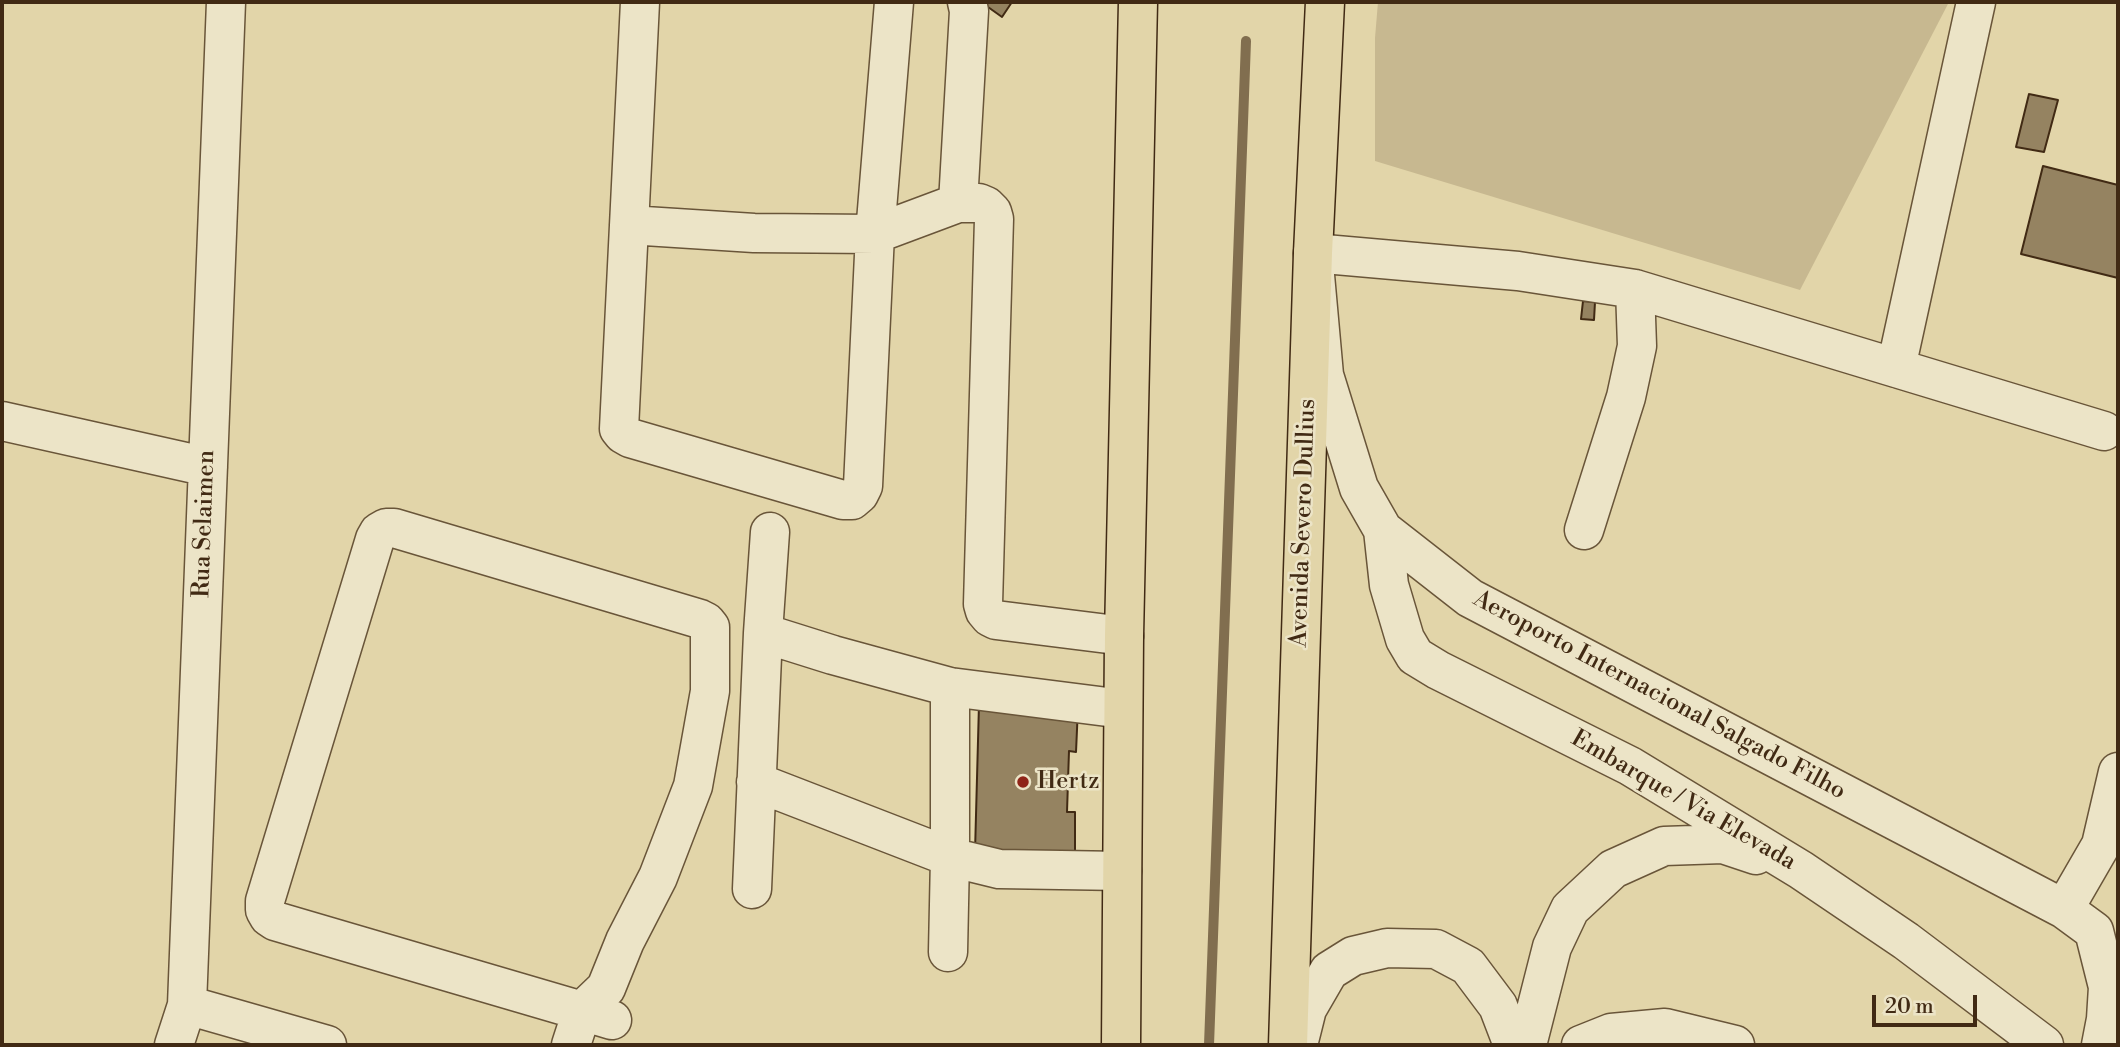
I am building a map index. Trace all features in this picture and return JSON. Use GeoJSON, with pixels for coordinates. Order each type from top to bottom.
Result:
{"type":"FeatureCollection","features":[{"type":"Feature","properties":{"kind":"main road","name":"Avenida Severo Dullius"},"geometry":{"type":"LineString","coordinates":[[1288,1045],[1312,253],[1325,2]]}},
{"type":"Feature","properties":{"kind":"main road"},"geometry":{"type":"LineString","coordinates":[[1121,1045],[1124,636],[1136,3]]}},
{"type":"Feature","properties":{"kind":"street","name":"Rua Selaimen"},"geometry":{"type":"LineString","coordinates":[[174,1045],[187,1005],[226,2]]}},
{"type":"Feature","properties":{"kind":"street"},"geometry":{"type":"LineString","coordinates":[[640,2],[619,429],[623,435],[630,438],[843,500],[852,500],[863,486],[875,234],[894,2]]}},
{"type":"Feature","properties":{"kind":"street"},"geometry":{"type":"LineString","coordinates":[[958,203],[969,11],[967,2]]}},
{"type":"Feature","properties":{"kind":"street"},"geometry":{"type":"LineString","coordinates":[[1896,368],[1976,2]]}},
{"type":"Feature","properties":{"kind":"street"},"geometry":{"type":"LineString","coordinates":[[629,225],[754,233],[875,234],[958,203],[979,203],[986,206],[994,219],[983,604],[985,611],[996,620],[1124,636]]}},
{"type":"Feature","properties":{"kind":"street"},"geometry":{"type":"LineString","coordinates":[[1312,253],[1518,271],[1635,289],[2104,431]]}},
{"type":"Feature","properties":{"kind":"street","name":"Aeroporto Internacional Salgado Filho"},"geometry":{"type":"LineString","coordinates":[[1312,253],[1324,375],[1359,488],[1383,530],[1470,598],[2102,939]]}},
{"type":"Feature","properties":{"kind":"street"},"geometry":{"type":"LineString","coordinates":[[1584,530],[1626,397],[1637,346],[1635,289]]}},
{"type":"Feature","properties":{"kind":"street"},"geometry":{"type":"LineString","coordinates":[[2,421],[208,467]]}},
{"type":"Feature","properties":{"kind":"street"},"geometry":{"type":"LineString","coordinates":[[386,528],[394,528],[706,622],[710,627],[710,691],[693,786],[658,877],[625,941],[595,1022],[275,921],[265,909],[265,901],[375,539],[379,532],[386,528]]}},
{"type":"Feature","properties":{"kind":"street","name":"Embarque / Via Elevada"},"geometry":{"type":"LineString","coordinates":[[1383,530],[1389,585],[1405,639],[1415,656],[1630,766],[1801,870],[1906,942],[2044,1045]]}},
{"type":"Feature","properties":{"kind":"street"},"geometry":{"type":"LineString","coordinates":[[752,889],[770,532]]}},
{"type":"Feature","properties":{"kind":"street"},"geometry":{"type":"LineString","coordinates":[[763,633],[950,687],[1123,709]]}},
{"type":"Feature","properties":{"kind":"street"},"geometry":{"type":"LineString","coordinates":[[948,952],[950,687]]}},
{"type":"Feature","properties":{"kind":"street"},"geometry":{"type":"LineString","coordinates":[[704,719],[758,735]]}},
{"type":"Feature","properties":{"kind":"street"},"geometry":{"type":"LineString","coordinates":[[2101,1045],[2108,987],[2102,939],[2101,845],[2118,772]]}},
{"type":"Feature","properties":{"kind":"street"},"geometry":{"type":"LineString","coordinates":[[756,782],[950,857],[999,869],[1122,871]]}},
{"type":"Feature","properties":{"kind":"street"},"geometry":{"type":"LineString","coordinates":[[1527,1045],[1552,947],[1570,909],[1613,869],[1664,846],[1723,844],[1801,870]]}},
{"type":"Feature","properties":{"kind":"street"},"geometry":{"type":"LineString","coordinates":[[1298,1045],[1307,1009],[1329,971],[1353,956],[1387,948],[1436,949],[1468,967],[1498,1006],[1513,1045]]}},
{"type":"Feature","properties":{"kind":"street"},"geometry":{"type":"LineString","coordinates":[[187,1005],[327,1045]]}},
{"type":"Feature","properties":{"kind":"street"},"geometry":{"type":"LineString","coordinates":[[1581,1045],[1611,1033],[1665,1028],[1735,1045]]}},
{"type":"Feature","properties":{"kind":"shaded area"},"geometry":{"type":"Polygon","coordinates":[[[1378,2],[1949,2],[1800,290],[1375,161],[1375,38],[1378,2]]]}},
{"type":"Feature","properties":{"kind":"building"},"geometry":{"type":"Polygon","coordinates":[[[981,2],[1012,2],[1002,17],[981,2]]]}},
{"type":"Feature","properties":{"kind":"building"},"geometry":{"type":"Polygon","coordinates":[[[2029,94],[2058,100],[2044,152],[2016,147],[2029,94]]]}},
{"type":"Feature","properties":{"kind":"building"},"geometry":{"type":"Polygon","coordinates":[[[2043,166],[2118,185],[2118,278],[2021,254],[2043,166]]]}},
{"type":"Feature","properties":{"kind":"building"},"geometry":{"type":"Polygon","coordinates":[[[1583,301],[1595,302],[1594,320],[1581,319],[1583,301]]]}},
{"type":"Feature","properties":{"kind":"building","name":"Hertz"},"geometry":{"type":"Polygon","coordinates":[[[979,704],[1078,707],[1076,752],[1069,751],[1067,812],[1075,812],[1075,855],[975,852],[979,704]]]}},
{"type":"Feature","properties":{"kind":"waterway"},"geometry":{"type":"LineString","coordinates":[[1209,1045],[1246,41]]}},
{"type":"Feature","properties":{"kind":"place","name":"Hertz"},"geometry":{"type":"Point","coordinates":[1023,782]}}]}
